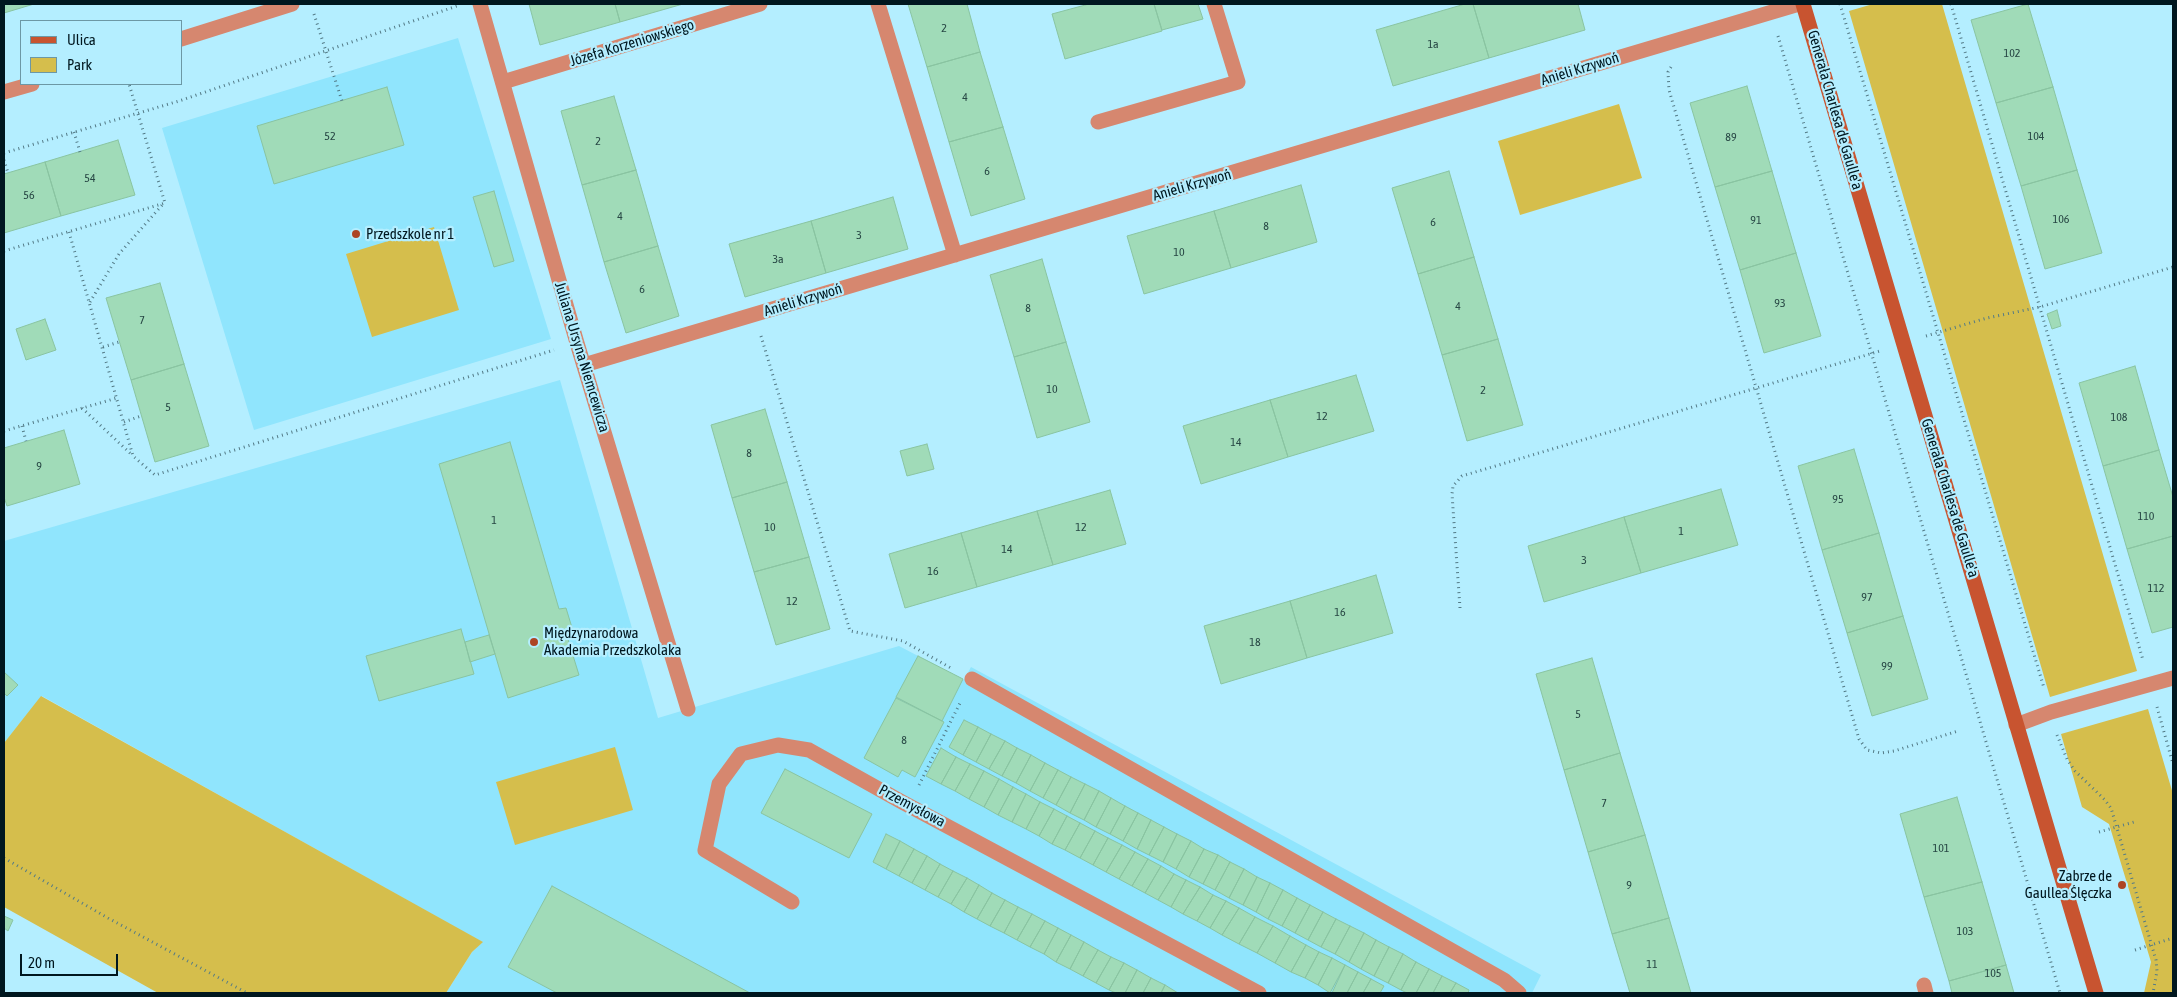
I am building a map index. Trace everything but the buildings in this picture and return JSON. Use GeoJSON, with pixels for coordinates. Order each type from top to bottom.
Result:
{"type":"FeatureCollection","features":[{"type":"Feature","properties":{"kind":"main road","name":"Generała Charlesa de Gaulle'a"},"geometry":{"type":"LineString","coordinates":[[1803,4],[2096,993]]}},
{"type":"Feature","properties":{"kind":"street"},"geometry":{"type":"LineString","coordinates":[[182,38],[292,4]]}},
{"type":"Feature","properties":{"kind":"street","name":"Juliana Ursyna Niemcewicza"},"geometry":{"type":"LineString","coordinates":[[480,4],[576,343],[688,709]]}},
{"type":"Feature","properties":{"kind":"street","name":"Józefa Korzeniowskiego"},"geometry":{"type":"LineString","coordinates":[[503,82],[760,4]]}},
{"type":"Feature","properties":{"kind":"street"},"geometry":{"type":"LineString","coordinates":[[878,4],[955,255]]}},
{"type":"Feature","properties":{"kind":"street"},"geometry":{"type":"LineString","coordinates":[[1098,122],[1238,82],[1214,4]]}},
{"type":"Feature","properties":{"kind":"street","name":"Anieli Krzywoń"},"geometry":{"type":"LineString","coordinates":[[584,365],[1799,4]]}},
{"type":"Feature","properties":{"kind":"street"},"geometry":{"type":"LineString","coordinates":[[4,92],[28,85]]}},
{"type":"Feature","properties":{"kind":"street"},"geometry":{"type":"LineString","coordinates":[[2016,725],[2051,712],[2173,678]]}},
{"type":"Feature","properties":{"kind":"street"},"geometry":{"type":"LineString","coordinates":[[972,680],[1504,980],[1519,993]]}},
{"type":"Feature","properties":{"kind":"street","name":"Przemysłowa"},"geometry":{"type":"LineString","coordinates":[[792,902],[705,850],[719,784],[741,754],[778,745],[809,750],[1259,993]]}},
{"type":"Feature","properties":{"kind":"path"},"geometry":{"type":"LineString","coordinates":[[4,152],[138,112],[463,4]]}},
{"type":"Feature","properties":{"kind":"path"},"geometry":{"type":"LineString","coordinates":[[1840,4],[2066,759],[2111,808],[2152,945],[2157,971],[2153,993]]}},
{"type":"Feature","properties":{"kind":"path"},"geometry":{"type":"LineString","coordinates":[[1951,4],[2173,764]]}},
{"type":"Feature","properties":{"kind":"path"},"geometry":{"type":"LineString","coordinates":[[1771,12],[2060,993]]}},
{"type":"Feature","properties":{"kind":"path"},"geometry":{"type":"LineString","coordinates":[[314,13],[342,101]]}},
{"type":"Feature","properties":{"kind":"path"},"geometry":{"type":"LineString","coordinates":[[1674,60],[1668,72],[1669,90],[1758,388],[1859,739],[1867,750],[1881,753],[1894,751],[1958,731]]}},
{"type":"Feature","properties":{"kind":"path"},"geometry":{"type":"LineString","coordinates":[[129,85],[165,203]]}},
{"type":"Feature","properties":{"kind":"path"},"geometry":{"type":"LineString","coordinates":[[74,132],[80,152]]}},
{"type":"Feature","properties":{"kind":"path"},"geometry":{"type":"LineString","coordinates":[[4,160],[8,173]]}},
{"type":"Feature","properties":{"kind":"path"},"geometry":{"type":"LineString","coordinates":[[4,251],[165,203]]}},
{"type":"Feature","properties":{"kind":"path"},"geometry":{"type":"LineString","coordinates":[[90,302],[119,254],[165,203]]}},
{"type":"Feature","properties":{"kind":"path"},"geometry":{"type":"LineString","coordinates":[[69,232],[133,456]]}},
{"type":"Feature","properties":{"kind":"path"},"geometry":{"type":"LineString","coordinates":[[1460,608],[1452,494],[1453,486],[1462,476],[1987,318],[2040,307],[2173,267]]}},
{"type":"Feature","properties":{"kind":"path"},"geometry":{"type":"LineString","coordinates":[[755,314],[850,630],[903,641],[972,680],[909,804]]}},
{"type":"Feature","properties":{"kind":"path"},"geometry":{"type":"LineString","coordinates":[[103,347],[119,342]]}},
{"type":"Feature","properties":{"kind":"path"},"geometry":{"type":"LineString","coordinates":[[82,408],[154,475],[576,343]]}},
{"type":"Feature","properties":{"kind":"path"},"geometry":{"type":"LineString","coordinates":[[4,432],[117,398]]}},
{"type":"Feature","properties":{"kind":"path"},"geometry":{"type":"LineString","coordinates":[[124,422],[141,416]]}},
{"type":"Feature","properties":{"kind":"path"},"geometry":{"type":"LineString","coordinates":[[22,426],[26,441]]}},
{"type":"Feature","properties":{"kind":"path"},"geometry":{"type":"LineString","coordinates":[[2099,832],[2134,822]]}},
{"type":"Feature","properties":{"kind":"path"},"geometry":{"type":"LineString","coordinates":[[4,858],[108,918],[247,993]]}},
{"type":"Feature","properties":{"kind":"path"},"geometry":{"type":"LineString","coordinates":[[2136,950],[2173,938]]}},
{"type":"Feature","properties":{"kind":"shaded area","name":"Przedszkole nr 1"},"geometry":{"type":"Polygon","coordinates":[[[458,38],[551,339],[254,430],[162,128],[458,38]]]}},
{"type":"Feature","properties":{"kind":"shaded area"},"geometry":{"type":"Polygon","coordinates":[[[560,380],[658,718],[899,646],[964,680],[971,667],[1541,975],[1532,993],[446,993],[472,952],[482,942],[42,696],[4,743],[4,541],[560,380]]]}},
{"type":"Feature","properties":{"kind":"green space"},"geometry":{"type":"Polygon","coordinates":[[[1873,4],[1942,4],[2137,671],[2050,697],[1849,11],[1873,4]]]}},
{"type":"Feature","properties":{"kind":"green space"},"geometry":{"type":"Polygon","coordinates":[[[1619,104],[1642,178],[1520,215],[1498,141],[1619,104]]]}},
{"type":"Feature","properties":{"kind":"green space"},"geometry":{"type":"Polygon","coordinates":[[[434,227],[459,310],[372,337],[346,254],[434,227]]]}},
{"type":"Feature","properties":{"kind":"green space"},"geometry":{"type":"Polygon","coordinates":[[[41,696],[483,942],[472,952],[446,993],[158,993],[4,907],[4,743],[41,696]]]}},
{"type":"Feature","properties":{"kind":"green space"},"geometry":{"type":"Polygon","coordinates":[[[2148,709],[2173,794],[2173,993],[2144,993],[2151,962],[2109,824],[2082,807],[2061,734],[2148,709]]]}},
{"type":"Feature","properties":{"kind":"green space"},"geometry":{"type":"Polygon","coordinates":[[[615,747],[633,810],[515,845],[496,782],[615,747]]]}},
{"type":"Feature","properties":{"kind":"place","name":"Przedszkole nr 1"},"geometry":{"type":"Point","coordinates":[356,234]}},
{"type":"Feature","properties":{"kind":"place","name":"Międzynarodowa Akademia Przedszkolaka"},"geometry":{"type":"Point","coordinates":[534,642]}},
{"type":"Feature","properties":{"kind":"place","name":"Zabrze de Gaullea Ślęczka"},"geometry":{"type":"Point","coordinates":[2122,885]}}]}
